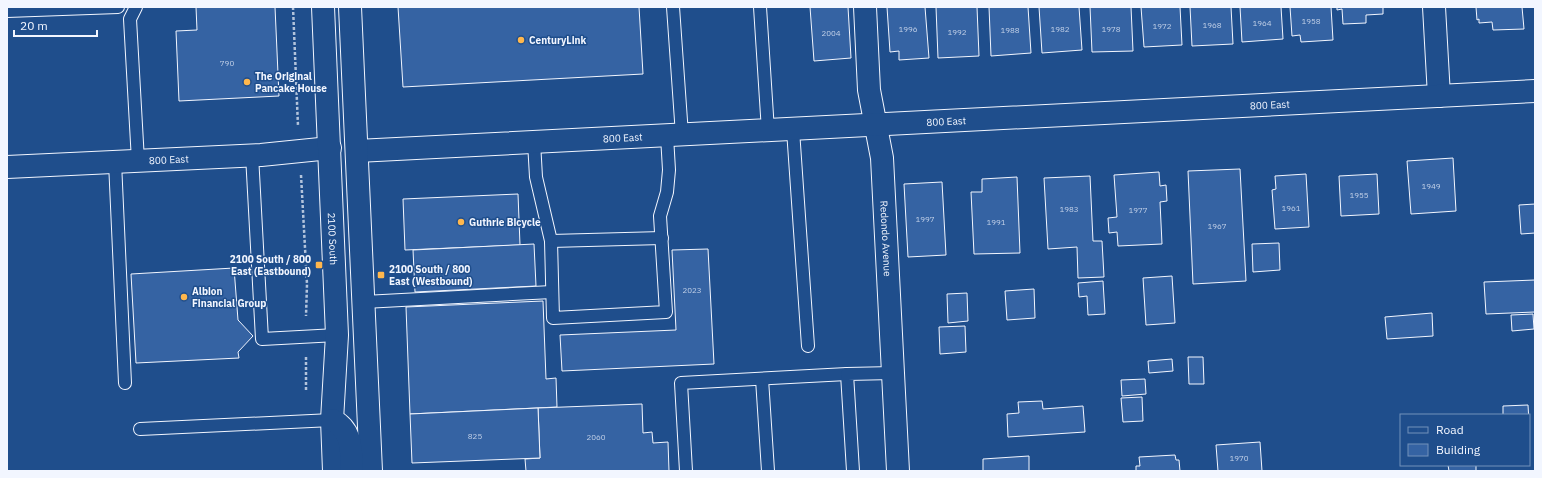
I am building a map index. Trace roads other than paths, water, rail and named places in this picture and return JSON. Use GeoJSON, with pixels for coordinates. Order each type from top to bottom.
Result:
{"type":"FeatureCollection","features":[{"type":"Feature","properties":{"kind":"street","name":"2100 South"},"geometry":{"type":"LineString","coordinates":[[323,7],[337,335],[332,420],[334,471]]}},
{"type":"Feature","properties":{"kind":"street"},"geometry":{"type":"LineString","coordinates":[[350,7],[371,471]]}},
{"type":"Feature","properties":{"kind":"street","name":"Redondo Avenue"},"geometry":{"type":"LineString","coordinates":[[865,7],[869,90],[882,158],[898,471]]}},
{"type":"Feature","properties":{"kind":"street"},"geometry":{"type":"LineString","coordinates":[[1434,7],[1438,96]]}},
{"type":"Feature","properties":{"kind":"street","name":"800 East"},"geometry":{"type":"LineString","coordinates":[[357,151],[877,126],[1535,91]]}},
{"type":"Feature","properties":{"kind":"street","name":"800 East"},"geometry":{"type":"LineString","coordinates":[[7,168],[252,155],[330,148]]}},
{"type":"Feature","properties":{"kind":"street"},"geometry":{"type":"LineString","coordinates":[[332,420],[341,425],[350,440],[352,471]]}},
{"type":"Feature","properties":{"kind":"lane"},"geometry":{"type":"LineString","coordinates":[[7,11],[118,7]]}},
{"type":"Feature","properties":{"kind":"lane"},"geometry":{"type":"LineString","coordinates":[[136,7],[130,19],[138,161]]}},
{"type":"Feature","properties":{"kind":"lane"},"geometry":{"type":"LineString","coordinates":[[534,142],[536,177],[551,241],[553,318],[666,312],[660,216],[667,192],[674,136],[673,7]]}},
{"type":"Feature","properties":{"kind":"lane"},"geometry":{"type":"LineString","coordinates":[[760,7],[768,131]]}},
{"type":"Feature","properties":{"kind":"lane"},"geometry":{"type":"LineString","coordinates":[[793,130],[808,346]]}},
{"type":"Feature","properties":{"kind":"lane"},"geometry":{"type":"LineString","coordinates":[[252,155],[262,339],[337,335]]}},
{"type":"Feature","properties":{"kind":"lane"},"geometry":{"type":"LineString","coordinates":[[114,162],[125,383]]}},
{"type":"Feature","properties":{"kind":"lane"},"geometry":{"type":"LineString","coordinates":[[551,241],[662,238]]}},
{"type":"Feature","properties":{"kind":"lane"},"geometry":{"type":"LineString","coordinates":[[364,302],[552,292]]}},
{"type":"Feature","properties":{"kind":"lane"},"geometry":{"type":"LineString","coordinates":[[686,471],[681,383],[893,372]]}},
{"type":"Feature","properties":{"kind":"lane"},"geometry":{"type":"LineString","coordinates":[[847,374],[853,471]]}},
{"type":"Feature","properties":{"kind":"lane"},"geometry":{"type":"LineString","coordinates":[[762,379],[768,471]]}},
{"type":"Feature","properties":{"kind":"lane"},"geometry":{"type":"LineString","coordinates":[[140,429],[332,420]]}},
{"type":"Feature","properties":{"kind":"place","name":"CenturyLink"},"geometry":{"type":"Point","coordinates":[521,40]}},
{"type":"Feature","properties":{"kind":"place","name":"The Original Pancake House"},"geometry":{"type":"Point","coordinates":[247,82]}},
{"type":"Feature","properties":{"kind":"place","name":"Guthrie Bicycle"},"geometry":{"type":"Point","coordinates":[461,222]}},
{"type":"Feature","properties":{"kind":"place","name":"2100 South / 800 East (Eastbound)"},"geometry":{"type":"Point","coordinates":[319,265]}},
{"type":"Feature","properties":{"kind":"place","name":"2100 South / 800 East (Westbound)"},"geometry":{"type":"Point","coordinates":[381,275]}},
{"type":"Feature","properties":{"kind":"place","name":"Albion Financial Group"},"geometry":{"type":"Point","coordinates":[184,297]}}]}
